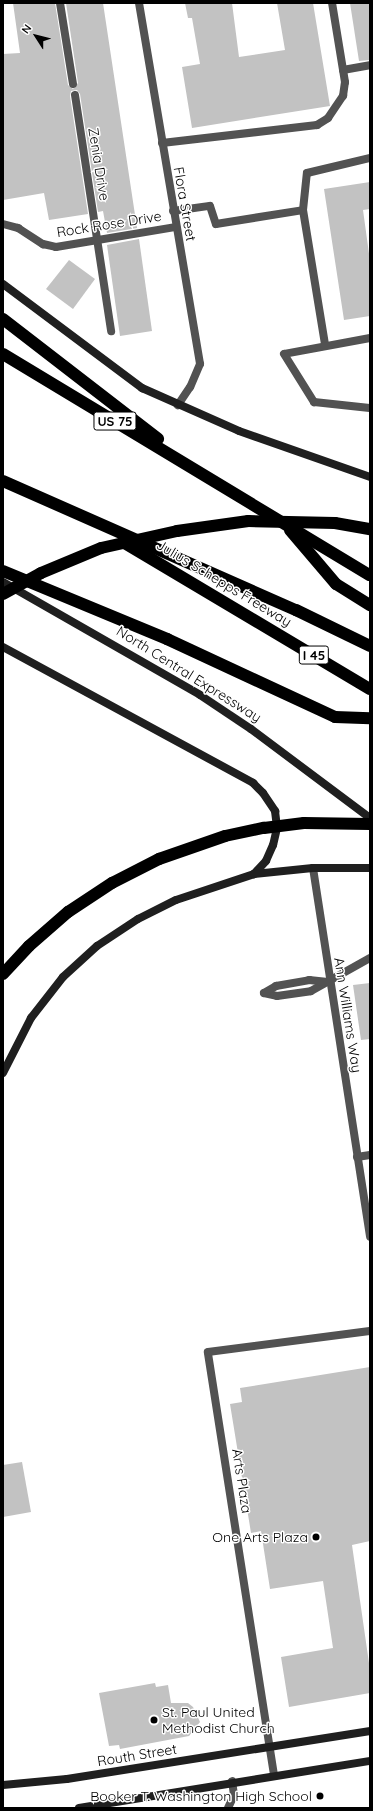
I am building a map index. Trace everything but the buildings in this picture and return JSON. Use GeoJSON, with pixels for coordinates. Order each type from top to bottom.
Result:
{"type":"FeatureCollection","features":[{"type":"Feature","properties":{"kind":"highway"},"geometry":{"type":"LineString","coordinates":[[3,319],[130,419],[228,489]]}},
{"type":"Feature","properties":{"kind":"highway","name":"US 75"},"geometry":{"type":"LineString","coordinates":[[3,354],[370,575]]}},
{"type":"Feature","properties":{"kind":"highway"},"geometry":{"type":"LineString","coordinates":[[3,481],[61,508],[296,610],[370,646]]}},
{"type":"Feature","properties":{"kind":"highway","name":"Julius Schepps Freeway"},"geometry":{"type":"LineString","coordinates":[[61,508],[157,560],[370,689]]}},
{"type":"Feature","properties":{"kind":"highway"},"geometry":{"type":"LineString","coordinates":[[3,594],[41,574],[101,548],[177,531],[248,521],[335,523],[370,529]]}},
{"type":"Feature","properties":{"kind":"highway"},"geometry":{"type":"LineString","coordinates":[[283,522],[336,584],[370,605]]}},
{"type":"Feature","properties":{"kind":"highway"},"geometry":{"type":"LineString","coordinates":[[3,571],[167,639],[335,717],[370,718]]}},
{"type":"Feature","properties":{"kind":"highway"},"geometry":{"type":"LineString","coordinates":[[3,974],[29,946],[68,912],[112,883],[159,859],[212,840],[264,828],[304,823],[370,824]]}},
{"type":"Feature","properties":{"kind":"main road"},"geometry":{"type":"LineString","coordinates":[[3,284],[142,388],[239,432],[370,476]]}},
{"type":"Feature","properties":{"kind":"main road","name":"North Central Expressway"},"geometry":{"type":"LineString","coordinates":[[3,582],[200,695],[251,729],[370,818]]}},
{"type":"Feature","properties":{"kind":"main road"},"geometry":{"type":"LineString","coordinates":[[3,647],[253,783],[263,793],[275,811],[276,828],[273,845],[266,861],[254,874]]}},
{"type":"Feature","properties":{"kind":"main road"},"geometry":{"type":"LineString","coordinates":[[3,1073],[31,1018],[63,977],[97,946],[138,919],[176,900],[254,874],[313,868],[370,868]]}},
{"type":"Feature","properties":{"kind":"main road","name":"Routh Street"},"geometry":{"type":"LineString","coordinates":[[3,1785],[67,1779],[370,1731]]}},
{"type":"Feature","properties":{"kind":"main road"},"geometry":{"type":"LineString","coordinates":[[79,1808],[232,1781],[370,1761]]}},
{"type":"Feature","properties":{"kind":"street"},"geometry":{"type":"LineString","coordinates":[[60,3],[73,84]]}},
{"type":"Feature","properties":{"kind":"street","name":"Flora Street"},"geometry":{"type":"LineString","coordinates":[[139,3],[200,364],[190,387],[178,405]]}},
{"type":"Feature","properties":{"kind":"street"},"geometry":{"type":"LineString","coordinates":[[162,144],[317,125],[328,118],[343,96],[343,70],[332,3]]}},
{"type":"Feature","properties":{"kind":"street"},"geometry":{"type":"LineString","coordinates":[[343,70],[370,65]]}},
{"type":"Feature","properties":{"kind":"street","name":"Zenia Drive"},"geometry":{"type":"LineString","coordinates":[[75,95],[111,331]]}},
{"type":"Feature","properties":{"kind":"street"},"geometry":{"type":"LineString","coordinates":[[326,344],[303,210],[307,173],[370,158]]}},
{"type":"Feature","properties":{"kind":"street"},"geometry":{"type":"LineString","coordinates":[[173,211],[210,206],[216,224],[303,210]]}},
{"type":"Feature","properties":{"kind":"street","name":"Rock Rose Drive"},"geometry":{"type":"LineString","coordinates":[[3,224],[18,228],[43,244],[56,247],[176,227]]}},
{"type":"Feature","properties":{"kind":"street"},"geometry":{"type":"LineString","coordinates":[[370,338],[326,344],[284,354],[314,402],[370,408]]}},
{"type":"Feature","properties":{"kind":"street","name":"Ann Williams Way"},"geometry":{"type":"LineString","coordinates":[[313,868],[329,982],[357,1157],[368,1212],[370,1237]]}},
{"type":"Feature","properties":{"kind":"street"},"geometry":{"type":"LineString","coordinates":[[329,982],[309,980],[276,986],[264,993],[277,996],[311,991],[329,982],[370,958]]}},
{"type":"Feature","properties":{"kind":"street"},"geometry":{"type":"LineString","coordinates":[[357,1157],[370,1155]]}},
{"type":"Feature","properties":{"kind":"street","name":"Arts Plaza"},"geometry":{"type":"LineString","coordinates":[[274,1775],[208,1352],[370,1331]]}},
{"type":"Feature","properties":{"kind":"street"},"geometry":{"type":"LineString","coordinates":[[228,1808],[234,1795],[232,1781]]}},
{"type":"Feature","properties":{"kind":"place","name":"One Arts Plaza"},"geometry":{"type":"Point","coordinates":[316,1537]}},
{"type":"Feature","properties":{"kind":"place","name":"St. Paul United Methodist Church"},"geometry":{"type":"Point","coordinates":[154,1720]}},
{"type":"Feature","properties":{"kind":"place","name":"Booker T. Washington High School"},"geometry":{"type":"Point","coordinates":[320,1796]}}]}
